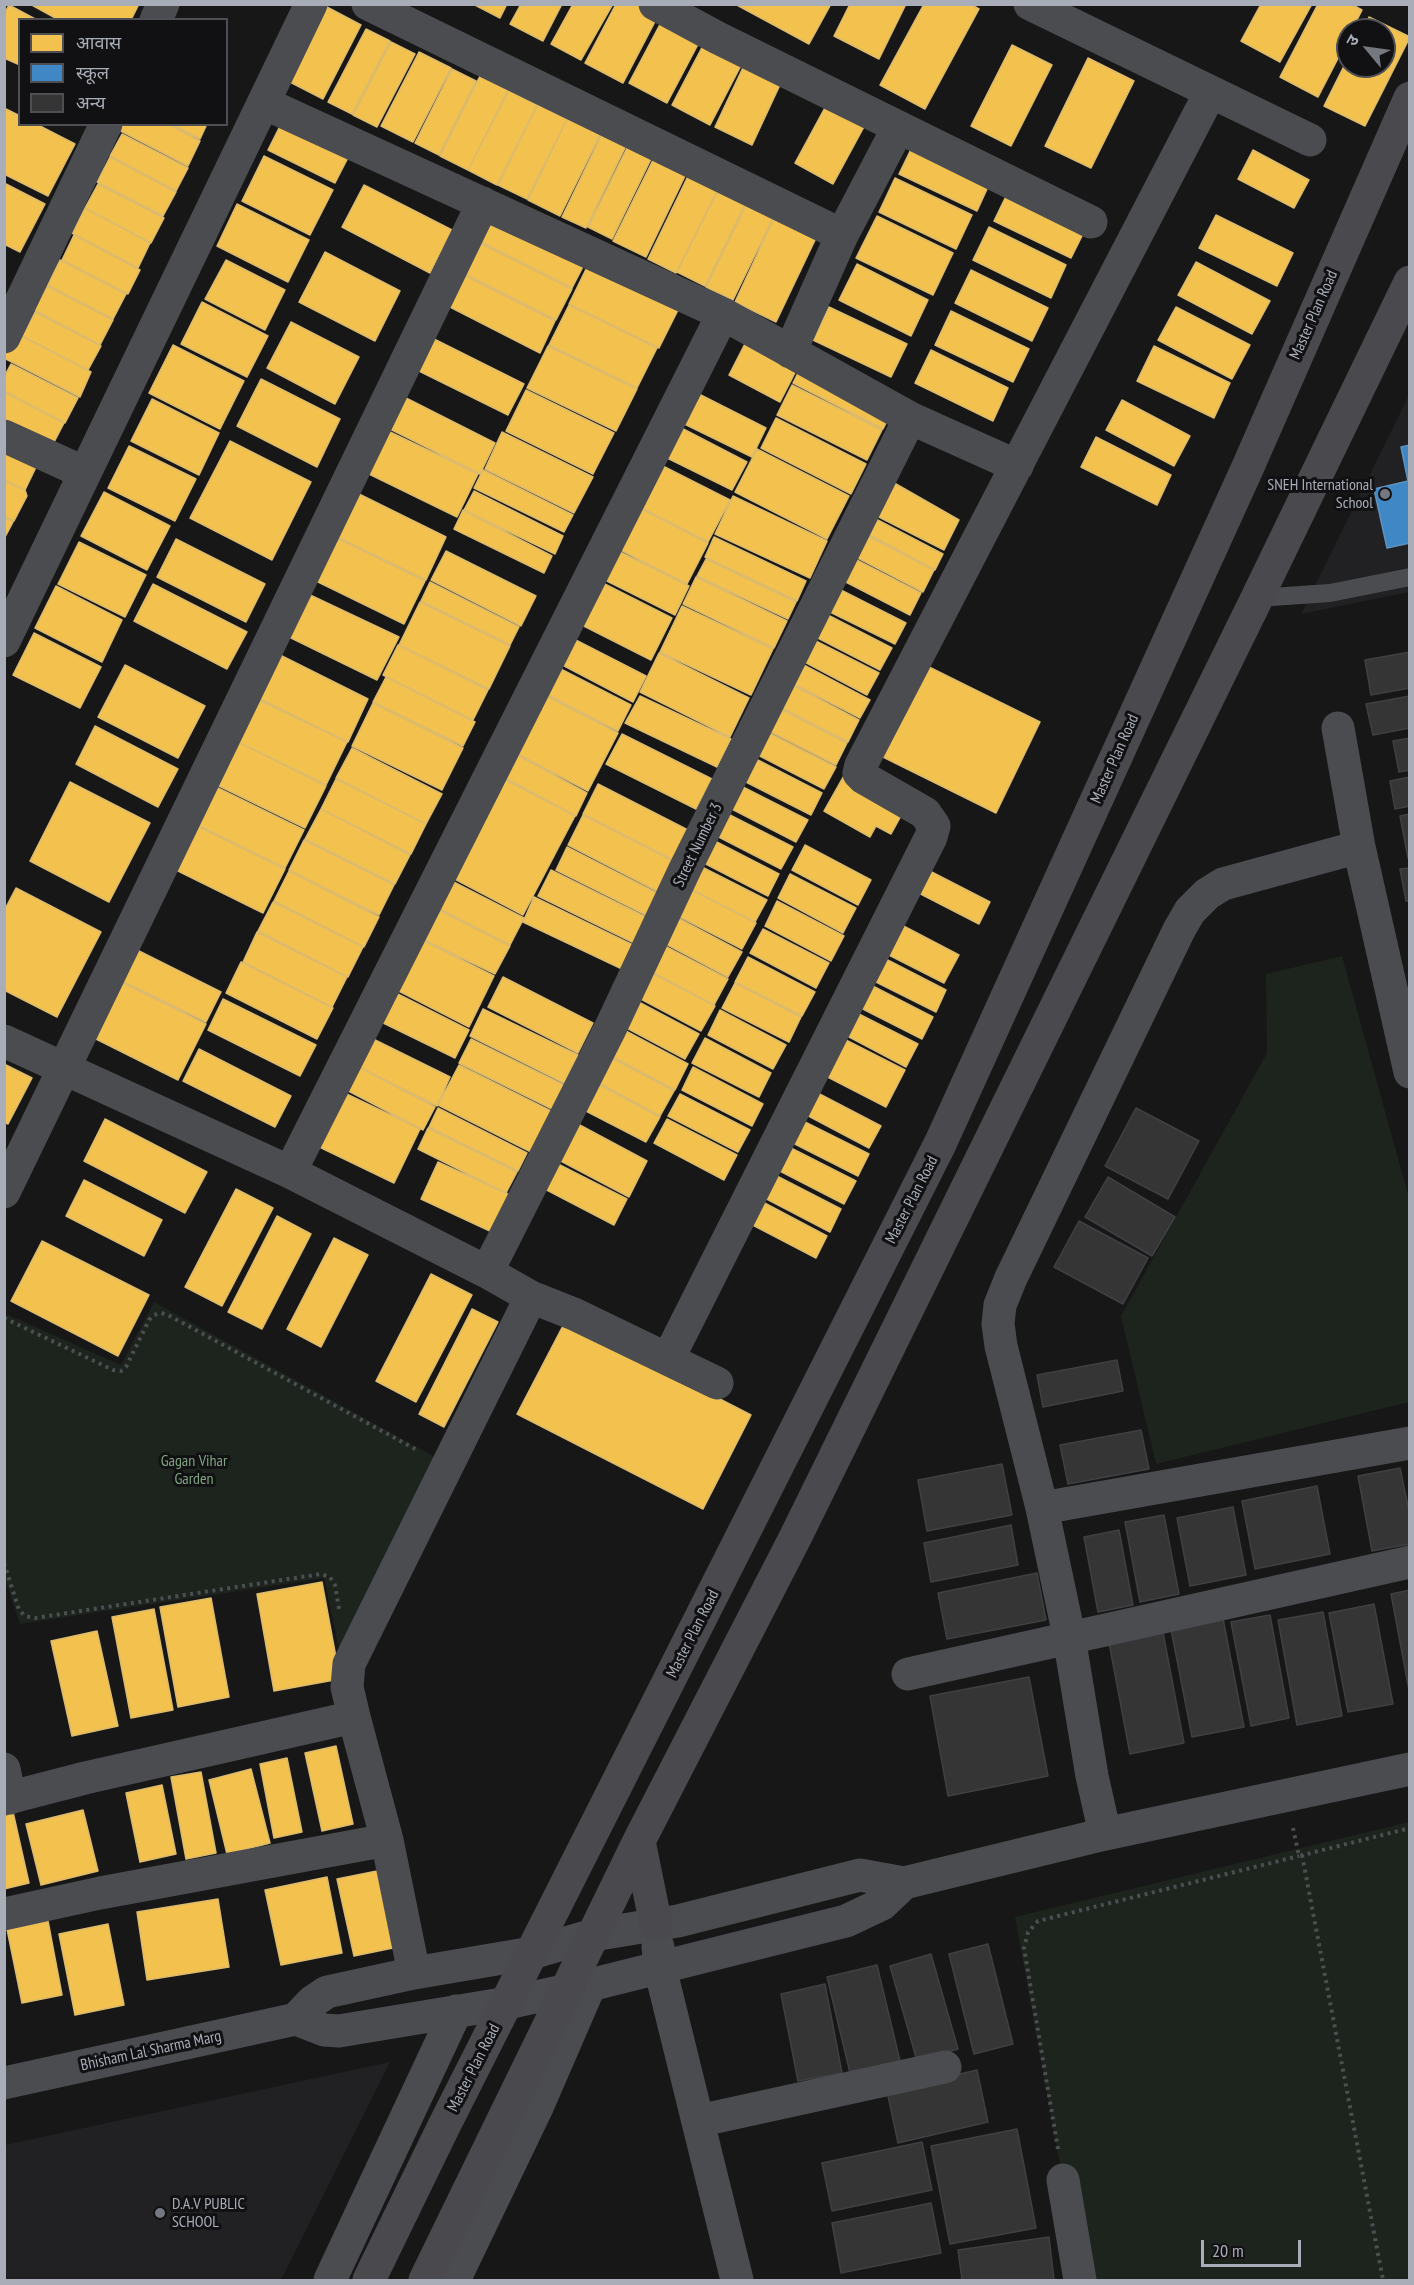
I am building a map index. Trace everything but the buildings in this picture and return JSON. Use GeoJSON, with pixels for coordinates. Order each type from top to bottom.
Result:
{"type":"FeatureCollection","features":[{"type":"Feature","properties":{"kind":"main road","name":"Master Plan Road"},"geometry":{"type":"LineString","coordinates":[[369,2280],[443,2128],[940,1144],[1247,469],[1410,98]]}},
{"type":"Feature","properties":{"kind":"main road"},"geometry":{"type":"LineString","coordinates":[[425,2280],[579,1988],[593,1935],[795,1538],[1410,282]]}},
{"type":"Feature","properties":{"kind":"main road"},"geometry":{"type":"LineString","coordinates":[[639,1841],[656,1925]]}},
{"type":"Feature","properties":{"kind":"street"},"geometry":{"type":"LineString","coordinates":[[157,18],[163,4]]}},
{"type":"Feature","properties":{"kind":"street"},"geometry":{"type":"LineString","coordinates":[[4,641],[311,4]]}},
{"type":"Feature","properties":{"kind":"street"},"geometry":{"type":"LineString","coordinates":[[368,4],[843,235]]}},
{"type":"Feature","properties":{"kind":"street"},"geometry":{"type":"LineString","coordinates":[[655,4],[898,128],[1090,222]]}},
{"type":"Feature","properties":{"kind":"street"},"geometry":{"type":"LineString","coordinates":[[1030,4],[1310,140]]}},
{"type":"Feature","properties":{"kind":"street"},"geometry":{"type":"LineString","coordinates":[[668,1359],[932,837],[934,826],[925,813],[864,778],[859,773],[861,765],[1210,93]]}},
{"type":"Feature","properties":{"kind":"street"},"geometry":{"type":"LineString","coordinates":[[264,103],[723,314],[910,418],[1017,466]]}},
{"type":"Feature","properties":{"kind":"street"},"geometry":{"type":"LineString","coordinates":[[4,337],[105,126]]}},
{"type":"Feature","properties":{"kind":"street"},"geometry":{"type":"LineString","coordinates":[[790,352],[843,235],[898,128]]}},
{"type":"Feature","properties":{"kind":"street"},"geometry":{"type":"LineString","coordinates":[[4,1192],[483,203]]}},
{"type":"Feature","properties":{"kind":"street"},"geometry":{"type":"LineString","coordinates":[[290,1172],[723,314]]}},
{"type":"Feature","properties":{"kind":"street","name":"Street Number 3"},"geometry":{"type":"LineString","coordinates":[[487,1272],[610,1029],[690,858],[910,418]]}},
{"type":"Feature","properties":{"kind":"street"},"geometry":{"type":"LineString","coordinates":[[4,436],[85,473]]}},
{"type":"Feature","properties":{"kind":"street"},"geometry":{"type":"LineString","coordinates":[[1338,729],[1359,847],[1410,1072]]}},
{"type":"Feature","properties":{"kind":"street"},"geometry":{"type":"LineString","coordinates":[[1105,1834],[1092,1776],[1069,1638],[1042,1508],[1001,1346],[998,1324],[1000,1305],[1190,910],[1207,894],[1223,884],[1359,847]]}},
{"type":"Feature","properties":{"kind":"street"},"geometry":{"type":"LineString","coordinates":[[4,1041],[290,1172],[487,1272],[531,1297],[574,1314],[717,1383]]}},
{"type":"Feature","properties":{"kind":"street"},"geometry":{"type":"LineString","coordinates":[[414,1973],[387,1840],[347,1687],[349,1664],[531,1297]]}},
{"type":"Feature","properties":{"kind":"street"},"geometry":{"type":"LineString","coordinates":[[1042,1508],[1410,1443]]}},
{"type":"Feature","properties":{"kind":"street"},"geometry":{"type":"LineString","coordinates":[[908,1674],[1410,1562]]}},
{"type":"Feature","properties":{"kind":"street"},"geometry":{"type":"LineString","coordinates":[[6,1789],[84,1778],[354,1717]]}},
{"type":"Feature","properties":{"kind":"street"},"geometry":{"type":"LineString","coordinates":[[904,1882],[882,1904],[846,1922],[579,1988],[508,2003],[339,2031],[324,2030],[296,2019],[312,2002],[327,1992],[414,1973],[532,1953],[593,1935],[656,1925],[860,1875],[904,1882],[1105,1834],[1410,1769]]}},
{"type":"Feature","properties":{"kind":"street"},"geometry":{"type":"LineString","coordinates":[[4,1914],[100,1893],[387,1840]]}},
{"type":"Feature","properties":{"kind":"street"},"geometry":{"type":"LineString","coordinates":[[656,1925],[660,1968],[736,2280]]}},
{"type":"Feature","properties":{"kind":"street"},"geometry":{"type":"LineString","coordinates":[[454,2280],[538,2105],[579,1988]]}},
{"type":"Feature","properties":{"kind":"street"},"geometry":{"type":"LineString","coordinates":[[330,2280],[456,2011]]}},
{"type":"Feature","properties":{"kind":"street","name":"Bhisham Lal Sharma Marg"},"geometry":{"type":"LineString","coordinates":[[4,2083],[296,2019]]}},
{"type":"Feature","properties":{"kind":"street"},"geometry":{"type":"LineString","coordinates":[[698,2121],[945,2067]]}},
{"type":"Feature","properties":{"kind":"street"},"geometry":{"type":"LineString","coordinates":[[1063,2180],[1080,2280]]}},
{"type":"Feature","properties":{"kind":"lane"},"geometry":{"type":"LineString","coordinates":[[1257,598],[1330,593],[1410,577]]}},
{"type":"Feature","properties":{"kind":"path"},"geometry":{"type":"LineString","coordinates":[[4,1318],[113,1370],[121,1371],[126,1367],[149,1320],[154,1314],[161,1313],[420,1452]]}},
{"type":"Feature","properties":{"kind":"path"},"geometry":{"type":"LineString","coordinates":[[4,1563],[19,1610],[25,1616],[35,1618],[321,1574],[330,1577],[335,1585],[340,1615]]}},
{"type":"Feature","properties":{"kind":"path"},"geometry":{"type":"LineString","coordinates":[[1286,1795],[1300,1855],[1383,2280]]}},
{"type":"Feature","properties":{"kind":"path"},"geometry":{"type":"LineString","coordinates":[[1063,2180],[1024,1948],[1028,1932],[1038,1921],[1410,1828]]}},
{"type":"Feature","properties":{"kind":"shaded area","name":"SNEH International School"},"geometry":{"type":"Polygon","coordinates":[[[1409,395],[1409,592],[1301,614],[1409,395]]]}},
{"type":"Feature","properties":{"kind":"shaded area","name":"D.A.V PUBLIC SCHOOL"},"geometry":{"type":"Polygon","coordinates":[[[390,2062],[281,2280],[5,2280],[5,2145],[390,2062]]]}},
{"type":"Feature","properties":{"kind":"green space"},"geometry":{"type":"Polygon","coordinates":[[[1342,956],[1409,1198],[1409,1402],[1156,1464],[1121,1316],[1267,1053],[1266,974],[1342,956]]]}},
{"type":"Feature","properties":{"kind":"green space","name":"Gagan Vihar Garden"},"geometry":{"type":"Polygon","coordinates":[[[154,1302],[435,1457],[342,1663],[324,1578],[20,1624],[4,1576],[4,1313],[121,1365],[154,1302]]]}},
{"type":"Feature","properties":{"kind":"green space"},"geometry":{"type":"Polygon","coordinates":[[[1409,1822],[1409,2280],[1081,2280],[1015,1917],[1409,1822]]]}},
{"type":"Feature","properties":{"kind":"place","name":"SNEH International School"},"geometry":{"type":"Point","coordinates":[1385,494]}},
{"type":"Feature","properties":{"kind":"place","name":"D.A.V PUBLIC SCHOOL"},"geometry":{"type":"Point","coordinates":[160,2213]}}]}
